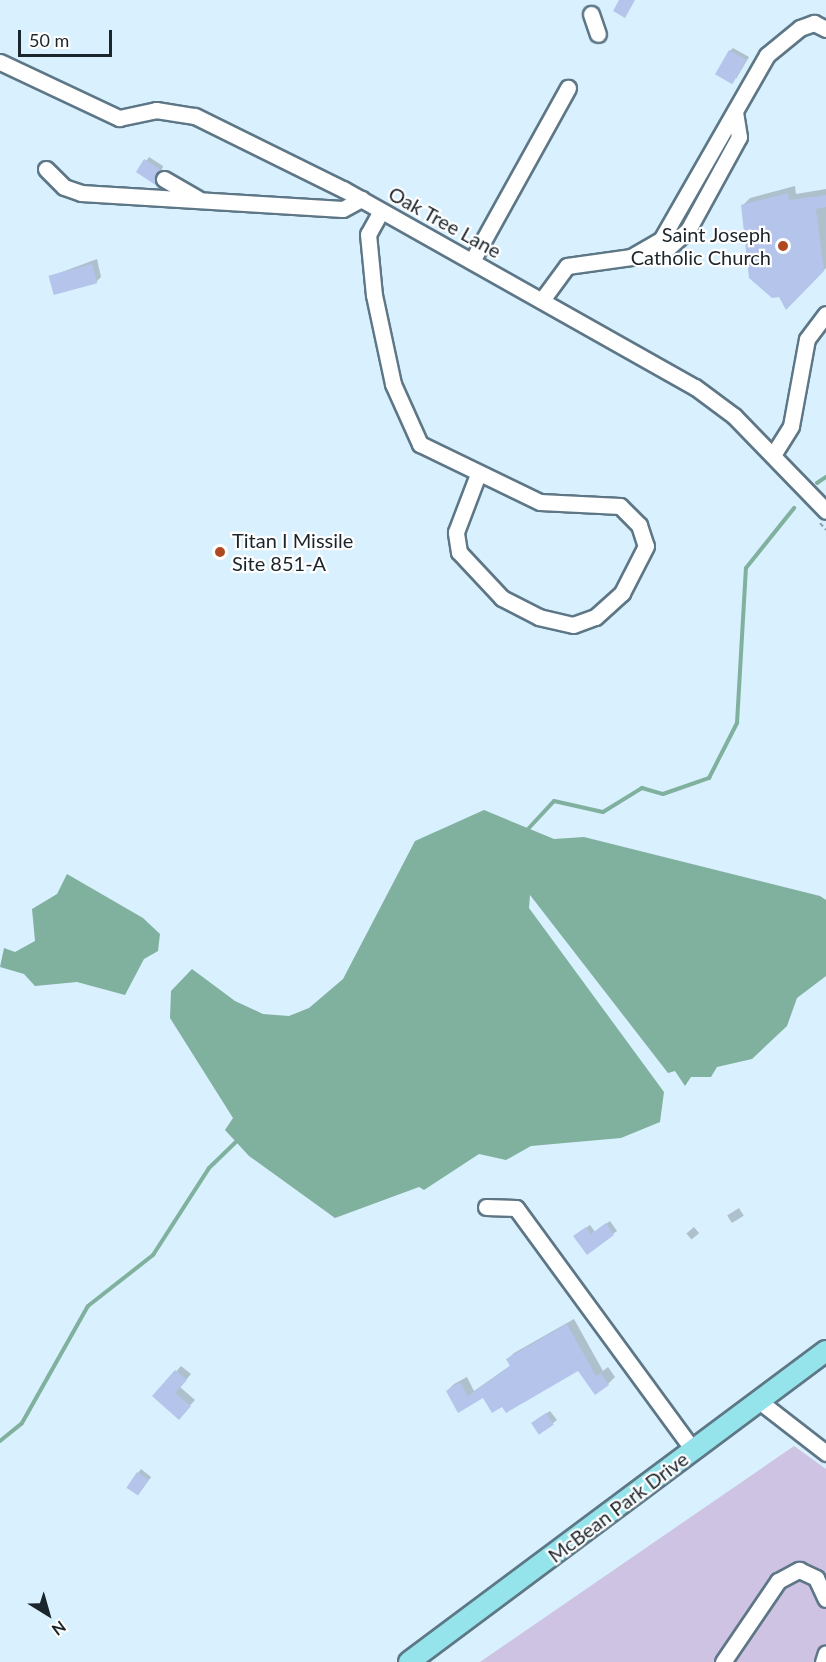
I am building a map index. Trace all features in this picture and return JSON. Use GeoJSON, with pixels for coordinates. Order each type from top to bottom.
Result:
{"type":"FeatureCollection","features":[{"type":"Feature","properties":{"kind":"main road","name":"McBean Park Drive"},"geometry":{"type":"LineString","coordinates":[[409,1662],[826,1351]]}},
{"type":"Feature","properties":{"kind":"street"},"geometry":{"type":"LineString","coordinates":[[591,14],[598,34]]}},
{"type":"Feature","properties":{"kind":"street"},"geometry":{"type":"LineString","coordinates":[[631,256],[661,240],[767,55],[800,28],[814,23],[826,29]]}},
{"type":"Feature","properties":{"kind":"street","name":"Oak Tree Lane"},"geometry":{"type":"LineString","coordinates":[[0,62],[119,118],[156,110],[195,116],[361,200],[695,387],[773,455],[826,511]]}},
{"type":"Feature","properties":{"kind":"street"},"geometry":{"type":"LineString","coordinates":[[472,261],[568,88]]}},
{"type":"Feature","properties":{"kind":"street"},"geometry":{"type":"LineString","coordinates":[[542,300],[567,266],[652,255],[680,240],[739,137],[735,111]]}},
{"type":"Feature","properties":{"kind":"street"},"geometry":{"type":"LineString","coordinates":[[715,146],[739,137]]}},
{"type":"Feature","properties":{"kind":"street"},"geometry":{"type":"LineString","coordinates":[[46,169],[64,187],[81,193],[343,209],[361,200]]}},
{"type":"Feature","properties":{"kind":"street"},"geometry":{"type":"LineString","coordinates":[[164,179],[204,202]]}},
{"type":"Feature","properties":{"kind":"street"},"geometry":{"type":"LineString","coordinates":[[381,211],[368,234],[393,384],[420,444],[540,502],[620,506],[639,525],[646,546],[622,593],[595,617],[573,625],[538,617],[502,598],[459,552],[456,532],[478,474]]}},
{"type":"Feature","properties":{"kind":"street"},"geometry":{"type":"LineString","coordinates":[[773,455],[791,426],[807,339],[826,314]]}},
{"type":"Feature","properties":{"kind":"street"},"geometry":{"type":"LineString","coordinates":[[486,1207],[516,1208],[693,1450]]}},
{"type":"Feature","properties":{"kind":"street"},"geometry":{"type":"LineString","coordinates":[[759,1401],[826,1453]]}},
{"type":"Feature","properties":{"kind":"street"},"geometry":{"type":"LineString","coordinates":[[723,1662],[778,1581],[799,1570],[816,1578],[826,1599]]}},
{"type":"Feature","properties":{"kind":"street"},"geometry":{"type":"LineString","coordinates":[[823,1662],[826,1653]]}},
{"type":"Feature","properties":{"kind":"shaded area"},"geometry":{"type":"Polygon","coordinates":[[[484,810],[554,839],[584,837],[820,896],[826,900],[826,976],[797,998],[787,1026],[752,1059],[717,1067],[711,1077],[691,1077],[685,1086],[675,1071],[668,1073],[530,895],[529,908],[664,1092],[660,1122],[621,1138],[531,1146],[506,1160],[479,1154],[424,1190],[419,1187],[335,1218],[249,1156],[225,1130],[233,1118],[170,1018],[171,991],[192,969],[235,1001],[263,1014],[289,1016],[309,1008],[343,979],[415,841],[484,810]]]}},
{"type":"Feature","properties":{"kind":"shaded area"},"geometry":{"type":"Polygon","coordinates":[[[67,874],[143,918],[160,934],[158,951],[144,959],[125,995],[77,982],[35,986],[24,974],[0,967],[4,948],[15,952],[35,941],[32,909],[57,894],[67,874]]]}},
{"type":"Feature","properties":{"kind":"shaded area"},"geometry":{"type":"Polygon","coordinates":[[[794,1446],[826,1469],[826,1662],[480,1662],[794,1446]]]}},
{"type":"Feature","properties":{"kind":"building"},"geometry":{"type":"Polygon","coordinates":[[[619,0],[635,0],[625,18],[613,11],[619,0]]]}},
{"type":"Feature","properties":{"kind":"building"},"geometry":{"type":"Polygon","coordinates":[[[729,50],[746,60],[732,84],[715,74],[729,50]]]}},
{"type":"Feature","properties":{"kind":"building"},"geometry":{"type":"Polygon","coordinates":[[[144,159],[161,170],[154,178],[157,186],[136,172],[144,159]]]}},
{"type":"Feature","properties":{"kind":"building","name":"Saint Joseph Catholic Church"},"geometry":{"type":"Polygon","coordinates":[[[788,193],[789,200],[826,195],[826,207],[816,209],[824,271],[786,310],[779,297],[772,298],[749,278],[741,205],[788,193]]]}},
{"type":"Feature","properties":{"kind":"building"},"geometry":{"type":"Polygon","coordinates":[[[92,264],[97,283],[54,295],[49,276],[92,264]]]}},
{"type":"Feature","properties":{"kind":"building"},"geometry":{"type":"Polygon","coordinates":[[[606,1223],[614,1235],[587,1255],[573,1236],[586,1227],[591,1234],[606,1223]]]}},
{"type":"Feature","properties":{"kind":"building"},"geometry":{"type":"Polygon","coordinates":[[[567,1324],[596,1376],[601,1373],[609,1385],[595,1395],[578,1371],[506,1413],[502,1407],[492,1413],[483,1398],[458,1413],[446,1391],[460,1382],[468,1396],[510,1366],[506,1359],[567,1324]]]}},
{"type":"Feature","properties":{"kind":"building"},"geometry":{"type":"Polygon","coordinates":[[[175,1370],[187,1380],[175,1393],[191,1406],[179,1420],[152,1396],[175,1370]]]}},
{"type":"Feature","properties":{"kind":"building"},"geometry":{"type":"Polygon","coordinates":[[[546,1413],[554,1425],[539,1435],[531,1423],[546,1413]]]}},
{"type":"Feature","properties":{"kind":"building"},"geometry":{"type":"Polygon","coordinates":[[[137,1472],[149,1480],[138,1496],[126,1488],[137,1472]]]}},
{"type":"Feature","properties":{"kind":"waterway"},"geometry":{"type":"LineString","coordinates":[[817,483],[826,477]]}},
{"type":"Feature","properties":{"kind":"waterway"},"geometry":{"type":"LineString","coordinates":[[528,829],[554,801],[603,812],[642,788],[663,794],[709,778],[737,723],[746,568],[794,508]]}},
{"type":"Feature","properties":{"kind":"waterway"},"geometry":{"type":"LineString","coordinates":[[0,1441],[22,1423],[88,1306],[153,1255],[209,1168],[236,1142]]}},
{"type":"Feature","properties":{"kind":"place","name":"Saint Joseph Catholic Church"},"geometry":{"type":"Point","coordinates":[783,246]}},
{"type":"Feature","properties":{"kind":"place","name":"Titan I Missile Site 851-A"},"geometry":{"type":"Point","coordinates":[220,552]}}]}
